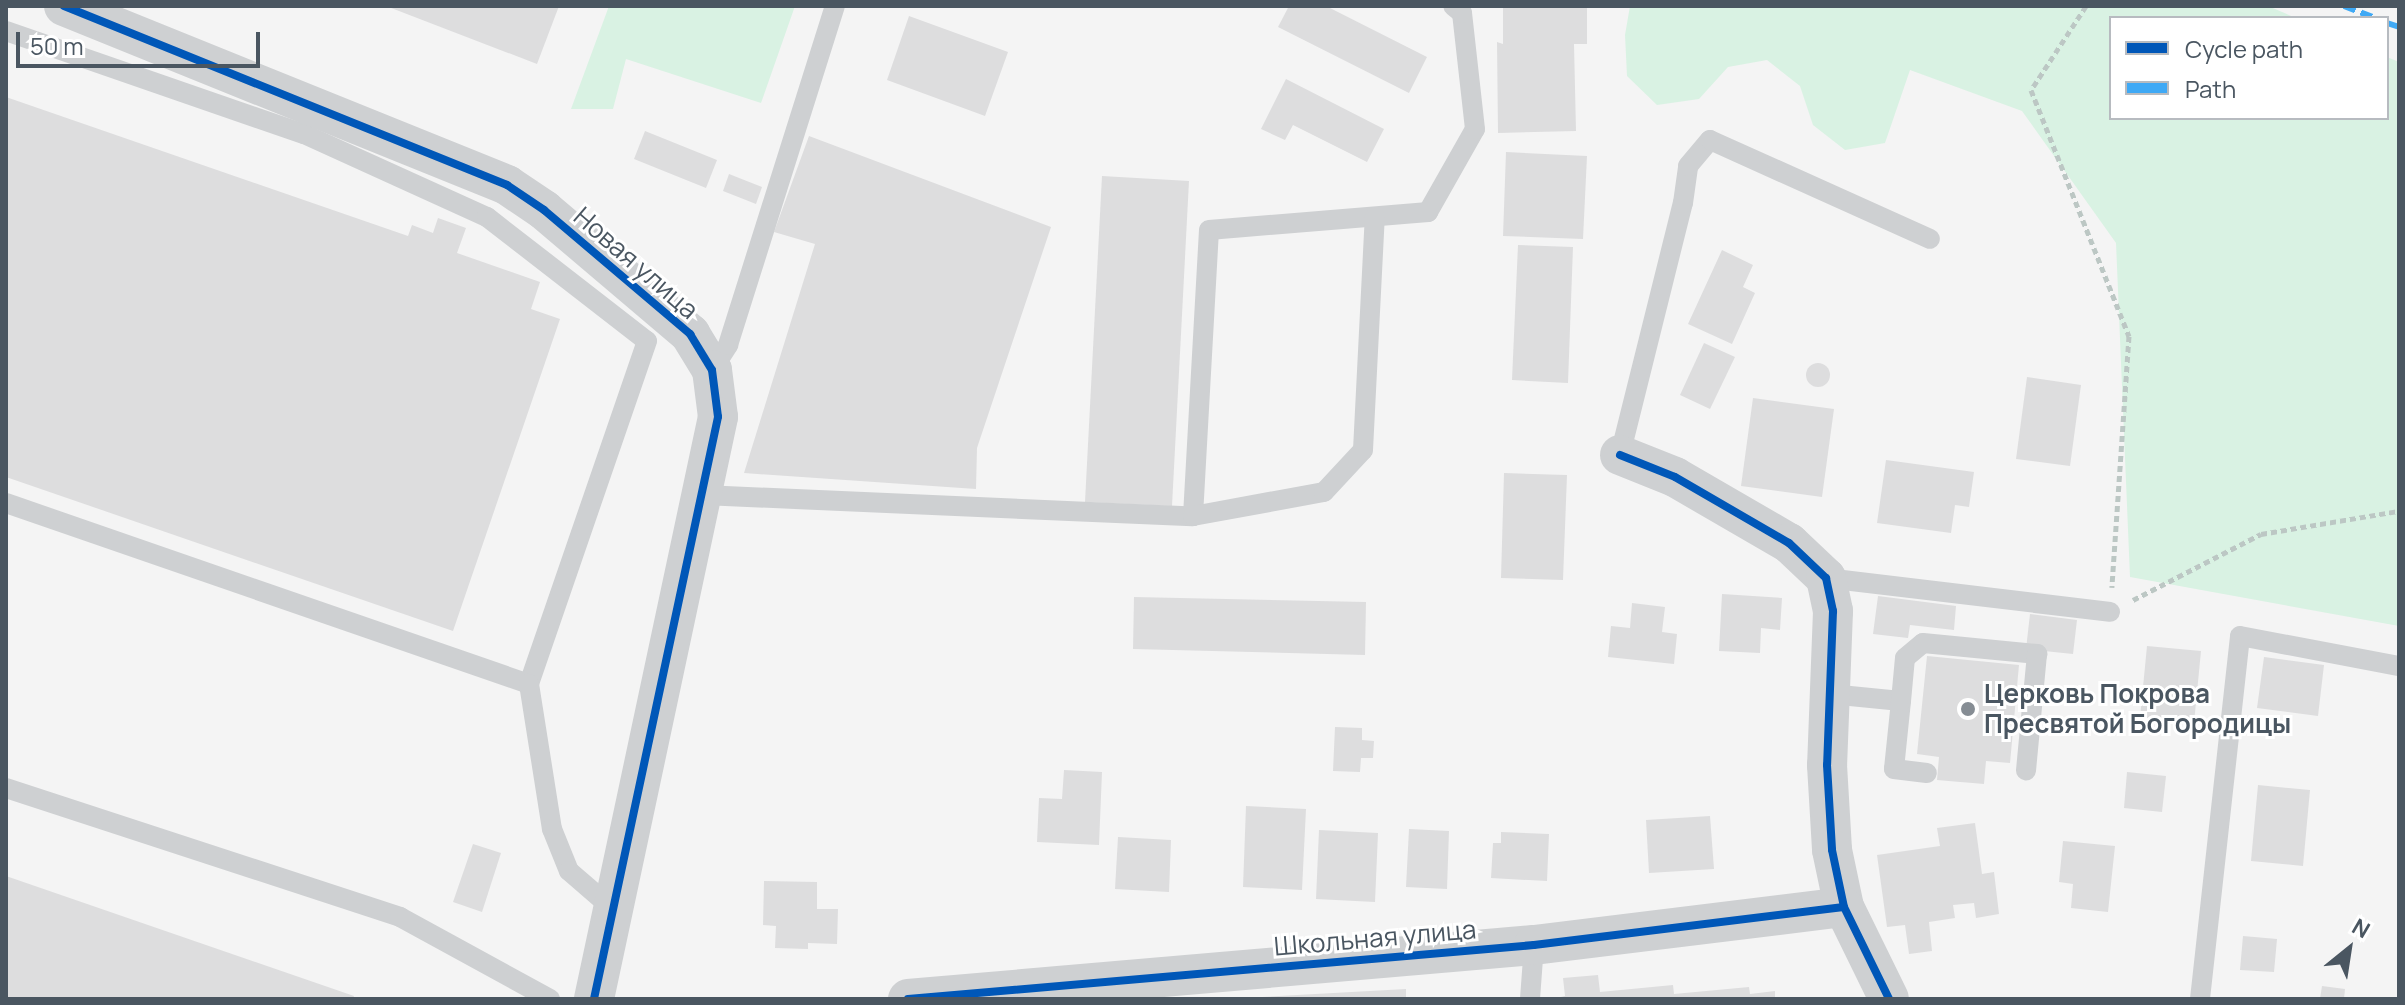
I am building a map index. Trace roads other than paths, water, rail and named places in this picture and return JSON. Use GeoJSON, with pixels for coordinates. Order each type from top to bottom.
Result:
{"type":"FeatureCollection","features":[{"type":"Feature","properties":{"kind":"street","name":"Новая улица"},"geometry":{"type":"LineString","coordinates":[[64,6],[507,185],[544,210],[690,334],[712,370],[718,417],[613,909],[600,998]]}},
{"type":"Feature","properties":{"kind":"street"},"geometry":{"type":"LineString","coordinates":[[1620,455],[1675,477],[1789,543],[1826,578],[1833,611],[1827,765],[1832,850],[1844,907],[1889,999]]}},
{"type":"Feature","properties":{"kind":"street","name":"Школьная улица"},"geometry":{"type":"LineString","coordinates":[[908,999],[1023,993],[1534,945],[1844,907]]}},
{"type":"Feature","properties":{"kind":"lane"},"geometry":{"type":"LineString","coordinates":[[712,370],[728,345],[835,6]]}},
{"type":"Feature","properties":{"kind":"lane"},"geometry":{"type":"LineString","coordinates":[[1193,516],[1209,230],[1428,212],[1475,129],[1462,13],[1453,6]]}},
{"type":"Feature","properties":{"kind":"lane"},"geometry":{"type":"LineString","coordinates":[[6,31],[304,134],[487,217],[647,341],[529,684],[552,829],[569,871],[613,909]]}},
{"type":"Feature","properties":{"kind":"lane"},"geometry":{"type":"LineString","coordinates":[[1620,455],[1683,203],[1688,166],[1710,140],[1930,239]]}},
{"type":"Feature","properties":{"kind":"lane"},"geometry":{"type":"LineString","coordinates":[[703,495],[1193,516],[1324,492],[1363,450],[1375,217]]}},
{"type":"Feature","properties":{"kind":"lane"},"geometry":{"type":"LineString","coordinates":[[6,503],[529,684]]}},
{"type":"Feature","properties":{"kind":"lane"},"geometry":{"type":"LineString","coordinates":[[1826,578],[2110,612]]}},
{"type":"Feature","properties":{"kind":"lane"},"geometry":{"type":"LineString","coordinates":[[2200,999],[2240,636],[2399,666]]}},
{"type":"Feature","properties":{"kind":"lane"},"geometry":{"type":"LineString","coordinates":[[1927,773],[1894,769],[1905,658],[1923,643],[2037,654],[2026,770]]}},
{"type":"Feature","properties":{"kind":"lane"},"geometry":{"type":"LineString","coordinates":[[1830,694],[1901,701]]}},
{"type":"Feature","properties":{"kind":"lane"},"geometry":{"type":"LineString","coordinates":[[6,788],[400,917],[550,999]]}},
{"type":"Feature","properties":{"kind":"lane"},"geometry":{"type":"LineString","coordinates":[[1530,999],[1534,945]]}},
{"type":"Feature","properties":{"kind":"place","name":"Церковь Покрова Пресвятой Богородицы"},"geometry":{"type":"Point","coordinates":[1968,709]}}]}
